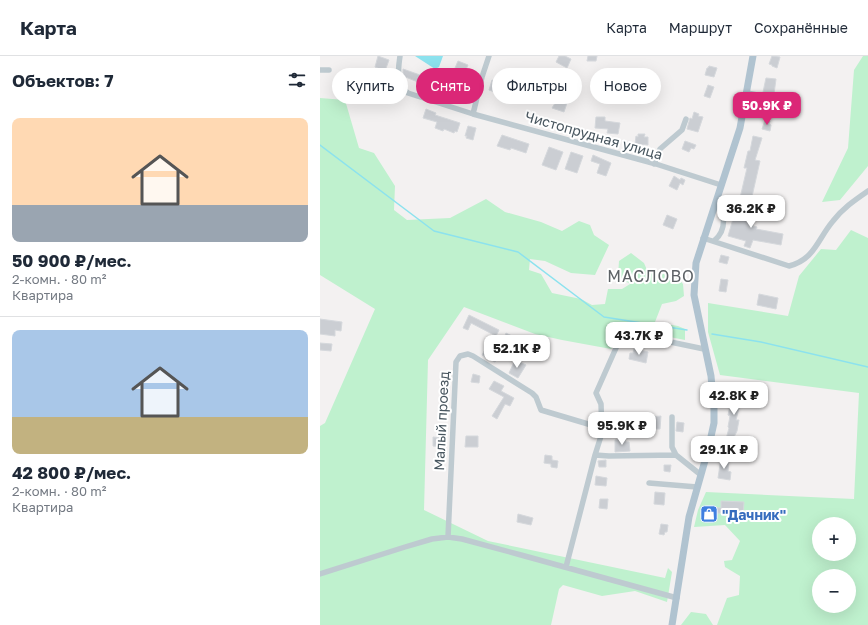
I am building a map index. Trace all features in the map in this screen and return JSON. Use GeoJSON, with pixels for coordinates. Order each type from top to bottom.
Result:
{"type":"FeatureCollection","features":[{"type":"Feature","properties":{"kind":"main road"},"geometry":{"type":"LineString","coordinates":[[672,625],[689,516],[712,436],[714,410],[710,376],[694,295],[696,263],[740,128],[753,56]]}},
{"type":"Feature","properties":{"kind":"street","name":"Чистопрудная улица"},"geometry":{"type":"LineString","coordinates":[[400,56],[399,77],[401,87],[405,92],[473,114],[654,164],[721,185]]}},
{"type":"Feature","properties":{"kind":"street"},"geometry":{"type":"LineString","coordinates":[[484,73],[489,56]]}},
{"type":"Feature","properties":{"kind":"street"},"geometry":{"type":"LineString","coordinates":[[320,70],[329,70]]}},
{"type":"Feature","properties":{"kind":"street"},"geometry":{"type":"LineString","coordinates":[[747,93],[772,98]]}},
{"type":"Feature","properties":{"kind":"street"},"geometry":{"type":"LineString","coordinates":[[473,114],[476,104]]}},
{"type":"Feature","properties":{"kind":"street"},"geometry":{"type":"LineString","coordinates":[[654,164],[660,149],[682,130],[686,119]]}},
{"type":"Feature","properties":{"kind":"street"},"geometry":{"type":"LineString","coordinates":[[703,238],[789,266],[799,263],[808,257],[833,221],[846,206],[868,191]]}},
{"type":"Feature","properties":{"kind":"street"},"geometry":{"type":"LineString","coordinates":[[714,241],[722,234],[724,222],[718,195]]}},
{"type":"Feature","properties":{"kind":"street"},"geometry":{"type":"LineString","coordinates":[[566,567],[602,433],[600,404],[596,393],[620,339],[637,335],[704,349]]}},
{"type":"Feature","properties":{"kind":"street","name":"Малый проезд"},"geometry":{"type":"LineString","coordinates":[[448,537],[456,362],[458,357],[466,354],[473,356],[532,393],[536,397],[541,410],[588,424],[602,433]]}},
{"type":"Feature","properties":{"kind":"street"},"geometry":{"type":"LineString","coordinates":[[672,417],[672,447],[676,455],[701,475]]}},
{"type":"Feature","properties":{"kind":"street"},"geometry":{"type":"LineString","coordinates":[[595,455],[676,455]]}},
{"type":"Feature","properties":{"kind":"street"},"geometry":{"type":"LineString","coordinates":[[649,483],[697,487]]}},
{"type":"Feature","properties":{"kind":"street"},"geometry":{"type":"LineString","coordinates":[[320,574],[412,545],[448,537],[462,539],[677,598]]}},
{"type":"Feature","properties":{"kind":"green space"},"geometry":{"type":"Polygon","coordinates":[[[863,56],[868,56],[868,166],[840,200],[822,202],[848,148],[854,70],[863,56]]]}},
{"type":"Feature","properties":{"kind":"green space"},"geometry":{"type":"Polygon","coordinates":[[[320,98],[332,99],[332,104],[346,104],[359,148],[374,153],[395,186],[394,210],[407,220],[450,218],[486,199],[505,212],[541,222],[562,231],[579,221],[590,225],[594,235],[609,245],[595,275],[571,273],[545,261],[530,259],[529,270],[541,274],[552,293],[581,299],[592,305],[605,304],[608,289],[622,289],[630,284],[618,276],[619,261],[631,253],[644,263],[647,270],[677,277],[683,284],[684,296],[676,301],[662,304],[655,322],[678,326],[685,329],[685,340],[629,329],[611,349],[535,334],[464,307],[428,360],[424,510],[488,541],[665,578],[668,568],[672,572],[667,602],[635,591],[602,596],[563,585],[559,589],[551,625],[320,625],[320,426],[325,423],[375,309],[320,275],[320,98]]]}},
{"type":"Feature","properties":{"kind":"green space"},"geometry":{"type":"Polygon","coordinates":[[[851,230],[868,238],[868,625],[717,625],[727,598],[739,595],[740,576],[725,567],[724,561],[732,560],[740,541],[725,525],[694,527],[698,510],[706,492],[854,499],[859,393],[720,375],[708,332],[708,303],[788,316],[799,276],[821,249],[836,250],[851,230]]]}},
{"type":"Feature","properties":{"kind":"green space"},"geometry":{"type":"Polygon","coordinates":[[[691,612],[706,614],[713,625],[681,625],[691,612]]]}},
{"type":"Feature","properties":{"kind":"water"},"geometry":{"type":"Polygon","coordinates":[[[415,56],[443,56],[439,67],[433,68],[415,56]]]}},
{"type":"Feature","properties":{"kind":"building"},"geometry":{"type":"Polygon","coordinates":[[[378,56],[389,60],[386,68],[375,67],[378,56]]]}},
{"type":"Feature","properties":{"kind":"building"},"geometry":{"type":"Polygon","coordinates":[[[559,56],[565,56],[571,59],[567,68],[556,62],[559,56]]]}},
{"type":"Feature","properties":{"kind":"building"},"geometry":{"type":"Polygon","coordinates":[[[588,56],[597,56],[596,61],[587,61],[588,56]]]}},
{"type":"Feature","properties":{"kind":"building"},"geometry":{"type":"Polygon","coordinates":[[[772,56],[780,57],[777,68],[769,64],[772,56]]]}},
{"type":"Feature","properties":{"kind":"building"},"geometry":{"type":"Polygon","coordinates":[[[458,61],[468,65],[467,68],[455,68],[458,61]]]}},
{"type":"Feature","properties":{"kind":"building"},"geometry":{"type":"Polygon","coordinates":[[[709,66],[717,68],[714,77],[705,75],[709,66]]]}},
{"type":"Feature","properties":{"kind":"building"},"geometry":{"type":"Polygon","coordinates":[[[408,71],[416,74],[416,81],[408,78],[408,71]]]}},
{"type":"Feature","properties":{"kind":"building"},"geometry":{"type":"Polygon","coordinates":[[[766,78],[776,79],[774,94],[763,92],[766,78]]]}},
{"type":"Feature","properties":{"kind":"building"},"geometry":{"type":"Polygon","coordinates":[[[492,80],[492,91],[489,90],[492,80]]]}},
{"type":"Feature","properties":{"kind":"building"},"geometry":{"type":"Polygon","coordinates":[[[708,85],[714,87],[710,98],[704,96],[708,85]]]}},
{"type":"Feature","properties":{"kind":"building"},"geometry":{"type":"Polygon","coordinates":[[[775,95],[784,96],[783,103],[776,102],[775,95]]]}},
{"type":"Feature","properties":{"kind":"building"},"geometry":{"type":"Polygon","coordinates":[[[554,104],[567,104],[564,112],[552,108],[554,104]]]}},
{"type":"Feature","properties":{"kind":"building"},"geometry":{"type":"Polygon","coordinates":[[[426,109],[436,113],[435,115],[460,123],[457,132],[455,131],[454,133],[444,129],[443,131],[435,128],[437,122],[423,118],[426,109]]]}},
{"type":"Feature","properties":{"kind":"building"},"geometry":{"type":"Polygon","coordinates":[[[694,112],[699,114],[698,116],[703,117],[698,132],[687,129],[690,118],[692,119],[694,112]]]}},
{"type":"Feature","properties":{"kind":"building"},"geometry":{"type":"Polygon","coordinates":[[[596,117],[605,117],[605,121],[620,123],[618,134],[607,133],[608,129],[595,128],[596,117]]]}},
{"type":"Feature","properties":{"kind":"building"},"geometry":{"type":"Polygon","coordinates":[[[765,120],[770,121],[770,131],[762,129],[765,120]]]}},
{"type":"Feature","properties":{"kind":"building"},"geometry":{"type":"Polygon","coordinates":[[[468,126],[476,128],[473,140],[466,138],[467,136],[465,136],[468,126]]]}},
{"type":"Feature","properties":{"kind":"building"},"geometry":{"type":"Polygon","coordinates":[[[638,134],[645,134],[644,137],[648,137],[648,145],[635,144],[636,136],[638,137],[638,134]]]}},
{"type":"Feature","properties":{"kind":"building"},"geometry":{"type":"Polygon","coordinates":[[[502,135],[529,144],[526,153],[511,148],[510,150],[497,146],[502,135]]]}},
{"type":"Feature","properties":{"kind":"building"},"geometry":{"type":"Polygon","coordinates":[[[753,136],[762,138],[755,160],[760,161],[751,201],[740,198],[747,168],[744,168],[753,136]]]}},
{"type":"Feature","properties":{"kind":"building"},"geometry":{"type":"Polygon","coordinates":[[[685,141],[696,145],[694,149],[691,148],[689,152],[682,149],[685,141]]]}},
{"type":"Feature","properties":{"kind":"building"},"geometry":{"type":"Polygon","coordinates":[[[549,147],[563,152],[556,170],[542,165],[549,147]]]}},
{"type":"Feature","properties":{"kind":"building"},"geometry":{"type":"Polygon","coordinates":[[[571,152],[583,156],[577,173],[565,169],[571,152]]]}},
{"type":"Feature","properties":{"kind":"building"},"geometry":{"type":"Polygon","coordinates":[[[593,155],[611,163],[606,176],[597,173],[600,164],[591,161],[593,155]]]}},
{"type":"Feature","properties":{"kind":"building"},"geometry":{"type":"Polygon","coordinates":[[[674,176],[680,180],[681,178],[685,180],[683,185],[680,183],[677,190],[669,186],[674,176]]]}},
{"type":"Feature","properties":{"kind":"building"},"geometry":{"type":"Polygon","coordinates":[[[738,207],[757,209],[753,226],[757,227],[756,229],[783,234],[781,245],[753,240],[750,248],[744,246],[746,241],[728,236],[733,219],[735,220],[738,207]]]}},
{"type":"Feature","properties":{"kind":"building"},"geometry":{"type":"Polygon","coordinates":[[[667,215],[677,219],[673,229],[663,225],[667,215]]]}},
{"type":"Feature","properties":{"kind":"building"},"geometry":{"type":"Polygon","coordinates":[[[721,255],[729,257],[727,264],[719,262],[721,255]]]}},
{"type":"Feature","properties":{"kind":"building"},"geometry":{"type":"Polygon","coordinates":[[[721,279],[728,280],[726,292],[719,291],[721,279]]]}},
{"type":"Feature","properties":{"kind":"building"},"geometry":{"type":"Polygon","coordinates":[[[759,294],[778,298],[776,309],[757,305],[759,294]]]}},
{"type":"Feature","properties":{"kind":"building"},"geometry":{"type":"Polygon","coordinates":[[[469,315],[499,330],[496,336],[471,323],[468,330],[463,328],[469,315]]]}},
{"type":"Feature","properties":{"kind":"building"},"geometry":{"type":"Polygon","coordinates":[[[320,319],[342,322],[341,331],[335,330],[335,336],[320,334],[320,319]]]}},
{"type":"Feature","properties":{"kind":"building"},"geometry":{"type":"Polygon","coordinates":[[[506,333],[516,338],[513,343],[504,338],[506,333]]]}},
{"type":"Feature","properties":{"kind":"building"},"geometry":{"type":"Polygon","coordinates":[[[320,343],[332,344],[331,351],[320,350],[320,343]]]}},
{"type":"Feature","properties":{"kind":"building"},"geometry":{"type":"Polygon","coordinates":[[[487,346],[500,352],[495,362],[482,355],[487,346]]]}},
{"type":"Feature","properties":{"kind":"building"},"geometry":{"type":"Polygon","coordinates":[[[634,349],[648,352],[646,363],[629,359],[630,353],[633,353],[634,349]]]}},
{"type":"Feature","properties":{"kind":"building"},"geometry":{"type":"Polygon","coordinates":[[[515,360],[526,365],[518,378],[509,373],[515,360]]]}},
{"type":"Feature","properties":{"kind":"building"},"geometry":{"type":"Polygon","coordinates":[[[473,374],[480,376],[479,383],[471,382],[473,374]]]}},
{"type":"Feature","properties":{"kind":"building"},"geometry":{"type":"Polygon","coordinates":[[[494,381],[504,386],[501,391],[514,398],[510,406],[505,404],[497,419],[492,416],[504,397],[489,389],[494,381]]]}},
{"type":"Feature","properties":{"kind":"building"},"geometry":{"type":"Polygon","coordinates":[[[733,384],[741,386],[738,396],[743,397],[736,420],[739,420],[737,431],[733,437],[732,446],[723,445],[729,428],[730,416],[728,415],[730,406],[732,407],[735,391],[731,391],[733,384]]]}},
{"type":"Feature","properties":{"kind":"building"},"geometry":{"type":"Polygon","coordinates":[[[661,416],[660,429],[648,429],[648,424],[650,424],[649,417],[661,416]]]}},
{"type":"Feature","properties":{"kind":"building"},"geometry":{"type":"Polygon","coordinates":[[[677,422],[684,423],[683,432],[676,431],[677,422]]]}},
{"type":"Feature","properties":{"kind":"building"},"geometry":{"type":"Polygon","coordinates":[[[466,436],[478,436],[478,447],[465,447],[466,436]]]}},
{"type":"Feature","properties":{"kind":"building"},"geometry":{"type":"Polygon","coordinates":[[[433,437],[442,438],[441,447],[433,446],[433,437]]]}},
{"type":"Feature","properties":{"kind":"building"},"geometry":{"type":"Polygon","coordinates":[[[625,439],[626,442],[629,442],[630,451],[615,452],[615,440],[625,439]]]}},
{"type":"Feature","properties":{"kind":"building"},"geometry":{"type":"Polygon","coordinates":[[[545,455],[552,456],[552,460],[558,461],[557,468],[551,467],[551,464],[544,463],[545,455]]]}},
{"type":"Feature","properties":{"kind":"building"},"geometry":{"type":"Polygon","coordinates":[[[721,458],[729,460],[728,471],[731,472],[730,480],[718,478],[721,458]]]}},
{"type":"Feature","properties":{"kind":"building"},"geometry":{"type":"Polygon","coordinates":[[[606,460],[606,467],[599,467],[598,461],[606,460]]]}},
{"type":"Feature","properties":{"kind":"building"},"geometry":{"type":"Polygon","coordinates":[[[664,465],[671,465],[670,472],[664,471],[664,465]]]}},
{"type":"Feature","properties":{"kind":"building"},"geometry":{"type":"Polygon","coordinates":[[[596,476],[607,478],[606,486],[595,485],[596,476]]]}},
{"type":"Feature","properties":{"kind":"building"},"geometry":{"type":"Polygon","coordinates":[[[655,492],[665,493],[664,505],[654,504],[655,492]]]}},
{"type":"Feature","properties":{"kind":"building"},"geometry":{"type":"Polygon","coordinates":[[[600,499],[608,499],[607,509],[599,508],[600,499]]]}},
{"type":"Feature","properties":{"kind":"building"},"geometry":{"type":"Polygon","coordinates":[[[721,501],[744,502],[743,514],[714,513],[713,521],[704,521],[704,507],[721,508],[721,501]]]}},
{"type":"Feature","properties":{"kind":"building"},"geometry":{"type":"Polygon","coordinates":[[[518,514],[533,518],[531,525],[517,522],[518,514]]]}},
{"type":"Feature","properties":{"kind":"building"},"geometry":{"type":"Polygon","coordinates":[[[661,524],[668,525],[667,532],[665,532],[664,535],[659,534],[661,524]]]}},
{"type":"Feature","properties":{"kind":"waterway"},"geometry":{"type":"LineString","coordinates":[[320,145],[434,231],[518,252],[604,317],[687,330]]}},
{"type":"Feature","properties":{"kind":"waterway"},"geometry":{"type":"LineString","coordinates":[[712,334],[761,342],[868,367]]}},
{"type":"Feature","properties":{"kind":"place","name":"\"Дачник\""},"geometry":{"type":"Point","coordinates":[709,514]}},
{"type":"Feature","properties":{"kind":"district","name":"МАСЛОВО"},"geometry":{"type":"Point","coordinates":[651,276]}}]}
